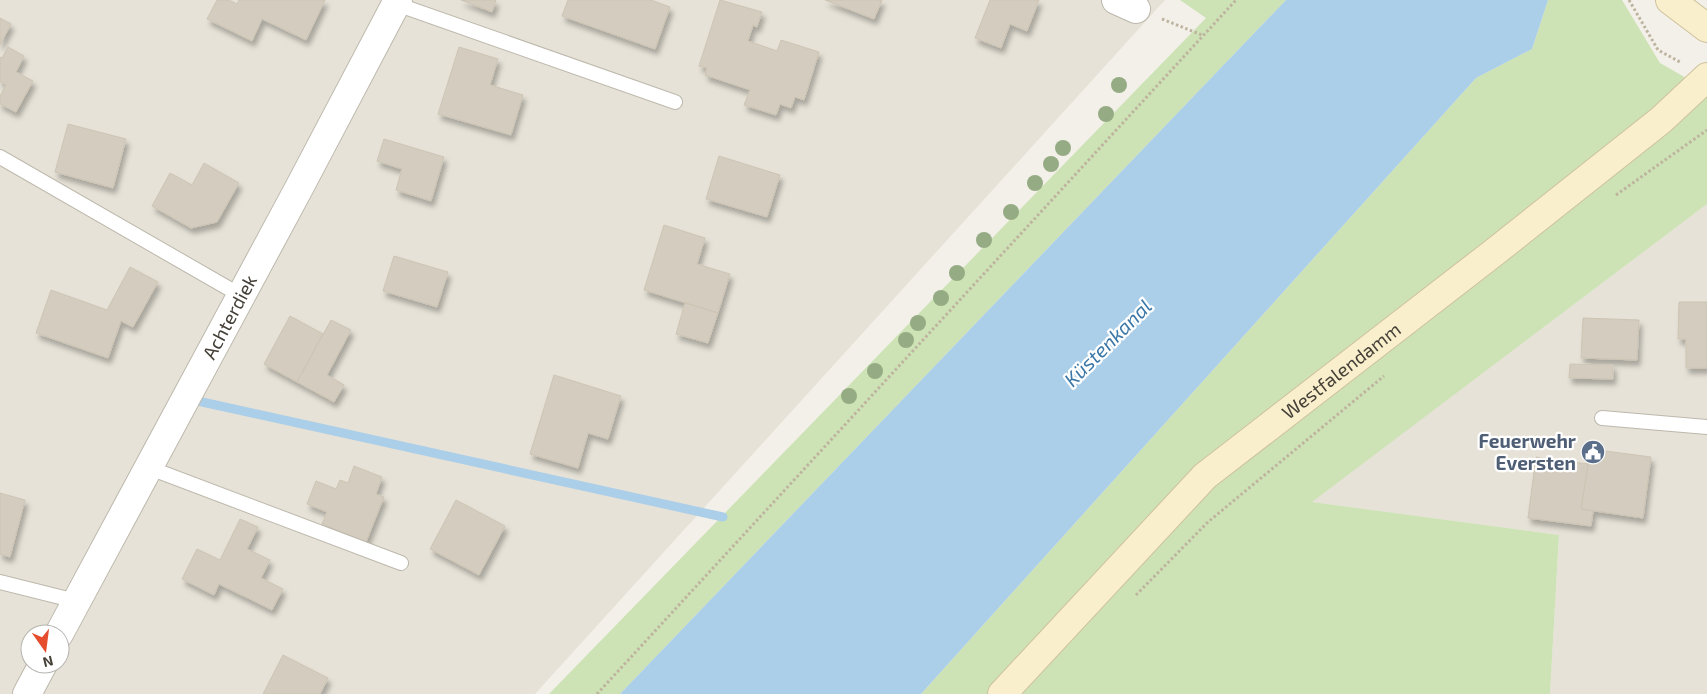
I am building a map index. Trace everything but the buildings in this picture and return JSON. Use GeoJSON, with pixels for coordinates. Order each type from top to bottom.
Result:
{"type":"FeatureCollection","features":[{"type":"Feature","properties":{"kind":"street"},"geometry":{"type":"LineString","coordinates":[[1670,0],[1707,28]]}},
{"type":"Feature","properties":{"kind":"street","name":"Achterdiek"},"geometry":{"type":"LineString","coordinates":[[64,624],[397,2]]}},
{"type":"Feature","properties":{"kind":"street","name":"Westfalendamm"},"geometry":{"type":"LineString","coordinates":[[1002,694],[1205,476],[1661,120],[1707,77]]}},
{"type":"Feature","properties":{"kind":"street"},"geometry":{"type":"LineString","coordinates":[[27,694],[38,674]]}},
{"type":"Feature","properties":{"kind":"lane"},"geometry":{"type":"LineString","coordinates":[[397,2],[675,102]]}},
{"type":"Feature","properties":{"kind":"lane"},"geometry":{"type":"LineString","coordinates":[[0,157],[240,295]]}},
{"type":"Feature","properties":{"kind":"lane"},"geometry":{"type":"LineString","coordinates":[[1602,418],[1707,427]]}},
{"type":"Feature","properties":{"kind":"lane"},"geometry":{"type":"LineString","coordinates":[[148,466],[401,563]]}},
{"type":"Feature","properties":{"kind":"lane"},"geometry":{"type":"LineString","coordinates":[[0,582],[76,602]]}},
{"type":"Feature","properties":{"kind":"path"},"geometry":{"type":"LineString","coordinates":[[597,694],[1236,0]]}},
{"type":"Feature","properties":{"kind":"path"},"geometry":{"type":"LineString","coordinates":[[1629,0],[1658,50],[1707,77]]}},
{"type":"Feature","properties":{"kind":"path"},"geometry":{"type":"LineString","coordinates":[[1126,4],[1202,35]]}},
{"type":"Feature","properties":{"kind":"path"},"geometry":{"type":"LineString","coordinates":[[1612,198],[1707,130]]}},
{"type":"Feature","properties":{"kind":"path"},"geometry":{"type":"LineString","coordinates":[[1134,598],[1208,522],[1389,372]]}},
{"type":"Feature","properties":{"kind":"shaded area"},"geometry":{"type":"Polygon","coordinates":[[[0,0],[1165,0],[535,694],[0,694],[0,0]]]}},
{"type":"Feature","properties":{"kind":"shaded area"},"geometry":{"type":"Polygon","coordinates":[[[1707,204],[1707,694],[1550,694],[1559,535],[1311,502],[1707,204]]]}},
{"type":"Feature","properties":{"kind":"green space"},"geometry":{"type":"Polygon","coordinates":[[[1180,0],[1286,0],[620,694],[549,694],[1206,18],[1180,0]]]}},
{"type":"Feature","properties":{"kind":"green space"},"geometry":{"type":"Polygon","coordinates":[[[1548,0],[1622,0],[1660,63],[1707,90],[1707,204],[1312,502],[1559,535],[1550,694],[921,694],[1476,78],[1532,49],[1548,0]]]}},
{"type":"Feature","properties":{"kind":"water","name":"Küstenkanal"},"geometry":{"type":"Polygon","coordinates":[[[1286,0],[1548,0],[1532,49],[1476,78],[921,694],[620,694],[1286,0]]]}},
{"type":"Feature","properties":{"kind":"waterway"},"geometry":{"type":"LineString","coordinates":[[193,400],[723,517]]}},
{"type":"Feature","properties":{"kind":"place","name":"Feuerwehr Eversten"},"geometry":{"type":"Point","coordinates":[1593,452]}}]}
